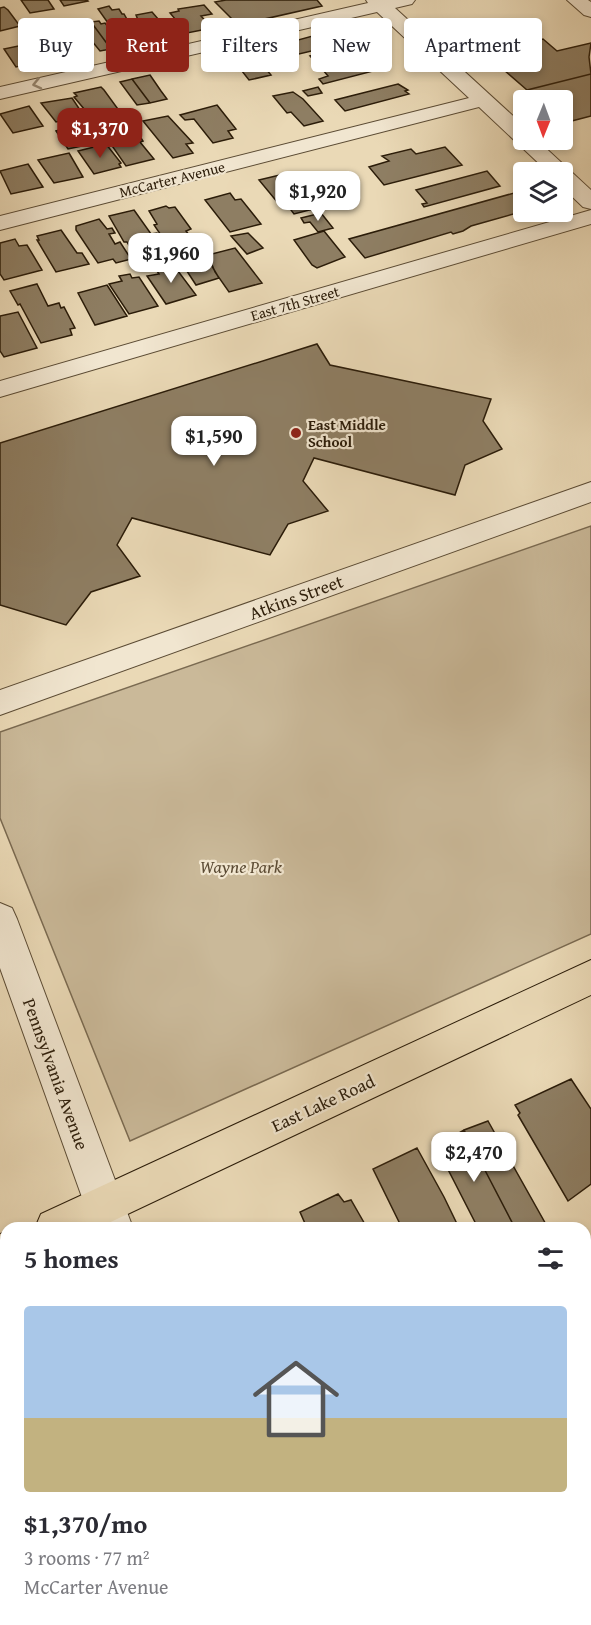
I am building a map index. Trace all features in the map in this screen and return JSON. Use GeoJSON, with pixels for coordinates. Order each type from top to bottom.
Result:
{"type":"FeatureCollection","features":[{"type":"Feature","properties":{"kind":"main road","name":"East Lake Road"},"geometry":{"type":"LineString","coordinates":[[84,1222],[108,1217],[591,977]]}},
{"type":"Feature","properties":{"kind":"street"},"geometry":{"type":"LineString","coordinates":[[0,93],[378,3],[406,0]]}},
{"type":"Feature","properties":{"kind":"street"},"geometry":{"type":"LineString","coordinates":[[576,0],[591,11]]}},
{"type":"Feature","properties":{"kind":"street"},"geometry":{"type":"LineString","coordinates":[[378,3],[513,129]]}},
{"type":"Feature","properties":{"kind":"street","name":"McCarter Avenue"},"geometry":{"type":"LineString","coordinates":[[0,223],[483,100]]}},
{"type":"Feature","properties":{"kind":"street"},"geometry":{"type":"LineString","coordinates":[[536,150],[548,162]]}},
{"type":"Feature","properties":{"kind":"street"},"geometry":{"type":"LineString","coordinates":[[573,185],[591,202]]}},
{"type":"Feature","properties":{"kind":"street","name":"East 7th Street"},"geometry":{"type":"LineString","coordinates":[[0,389],[591,217]]}},
{"type":"Feature","properties":{"kind":"street","name":"Atkins Street"},"geometry":{"type":"LineString","coordinates":[[0,703],[591,492]]}},
{"type":"Feature","properties":{"kind":"street","name":"Pennsylvania Avenue"},"geometry":{"type":"LineString","coordinates":[[0,919],[108,1217]]}},
{"type":"Feature","properties":{"kind":"green space","name":"Wayne Park"},"geometry":{"type":"Polygon","coordinates":[[[591,526],[591,934],[130,1141],[0,818],[0,732],[591,526]]]}},
{"type":"Feature","properties":{"kind":"building"},"geometry":{"type":"Polygon","coordinates":[[[21,0],[48,0],[54,9],[30,13],[21,0]]]}},
{"type":"Feature","properties":{"kind":"building"},"geometry":{"type":"Polygon","coordinates":[[[60,0],[87,0],[88,1],[64,6],[60,0]]]}},
{"type":"Feature","properties":{"kind":"building"},"geometry":{"type":"Polygon","coordinates":[[[317,0],[322,6],[269,18],[231,18],[215,2],[317,0]]]}},
{"type":"Feature","properties":{"kind":"building"},"geometry":{"type":"Polygon","coordinates":[[[204,5],[212,14],[201,16],[203,18],[201,18],[201,30],[189,33],[189,18],[174,18],[170,13],[179,11],[178,9],[204,5]]]}},
{"type":"Feature","properties":{"kind":"building"},"geometry":{"type":"Polygon","coordinates":[[[109,6],[112,10],[119,9],[126,18],[106,18],[106,20],[98,9],[109,6]]]}},
{"type":"Feature","properties":{"kind":"building"},"geometry":{"type":"Polygon","coordinates":[[[4,7],[8,10],[18,26],[0,31],[0,8],[4,7]]]}},
{"type":"Feature","properties":{"kind":"building"},"geometry":{"type":"Polygon","coordinates":[[[152,12],[157,18],[137,18],[136,15],[152,12]]]}},
{"type":"Feature","properties":{"kind":"building"},"geometry":{"type":"Polygon","coordinates":[[[94,22],[106,24],[106,42],[94,26],[94,22]]]}},
{"type":"Feature","properties":{"kind":"building"},"geometry":{"type":"Polygon","coordinates":[[[94,26],[106,42],[106,50],[100,51],[94,44],[94,26]]]}},
{"type":"Feature","properties":{"kind":"building"},"geometry":{"type":"Polygon","coordinates":[[[311,36],[311,51],[299,54],[299,40],[311,36]]]}},
{"type":"Feature","properties":{"kind":"building"},"geometry":{"type":"Polygon","coordinates":[[[542,39],[557,51],[591,43],[589,57],[591,74],[527,90],[506,72],[542,72],[542,39]]]}},
{"type":"Feature","properties":{"kind":"building"},"geometry":{"type":"Polygon","coordinates":[[[18,46],[18,67],[16,67],[4,49],[18,46]]]}},
{"type":"Feature","properties":{"kind":"building"},"geometry":{"type":"Polygon","coordinates":[[[243,72],[268,72],[271,75],[249,80],[243,72]]]}},
{"type":"Feature","properties":{"kind":"building"},"geometry":{"type":"Polygon","coordinates":[[[325,72],[369,72],[323,84],[319,79],[328,76],[325,72]]]}},
{"type":"Feature","properties":{"kind":"building"},"geometry":{"type":"Polygon","coordinates":[[[591,74],[591,116],[573,121],[573,90],[527,90],[591,74]]]}},
{"type":"Feature","properties":{"kind":"building"},"geometry":{"type":"Polygon","coordinates":[[[150,75],[167,99],[150,103],[132,79],[150,75]]]}},
{"type":"Feature","properties":{"kind":"building"},"geometry":{"type":"Polygon","coordinates":[[[132,79],[150,103],[137,105],[120,82],[132,79]]]}},
{"type":"Feature","properties":{"kind":"building"},"geometry":{"type":"Polygon","coordinates":[[[398,84],[408,90],[405,91],[409,94],[345,111],[335,100],[398,84]]]}},
{"type":"Feature","properties":{"kind":"building"},"geometry":{"type":"Polygon","coordinates":[[[101,87],[123,116],[96,123],[74,97],[77,96],[74,93],[101,87]]]}},
{"type":"Feature","properties":{"kind":"building"},"geometry":{"type":"Polygon","coordinates":[[[318,87],[322,93],[308,96],[303,91],[318,87]]]}},
{"type":"Feature","properties":{"kind":"building"},"geometry":{"type":"Polygon","coordinates":[[[293,92],[303,99],[323,121],[304,126],[291,112],[287,113],[273,96],[293,92]]]}},
{"type":"Feature","properties":{"kind":"building"},"geometry":{"type":"Polygon","coordinates":[[[72,98],[84,116],[56,122],[41,103],[72,98]]]}},
{"type":"Feature","properties":{"kind":"building"},"geometry":{"type":"Polygon","coordinates":[[[217,105],[236,129],[228,131],[233,138],[213,143],[194,119],[185,120],[180,115],[217,105]]]}},
{"type":"Feature","properties":{"kind":"building"},"geometry":{"type":"Polygon","coordinates":[[[29,106],[43,126],[13,133],[0,114],[29,106]]]}},
{"type":"Feature","properties":{"kind":"building"},"geometry":{"type":"Polygon","coordinates":[[[168,116],[193,143],[186,144],[193,153],[173,158],[143,121],[168,116]]]}},
{"type":"Feature","properties":{"kind":"building"},"geometry":{"type":"Polygon","coordinates":[[[69,127],[82,146],[68,149],[56,131],[69,127]]]}},
{"type":"Feature","properties":{"kind":"building"},"geometry":{"type":"Polygon","coordinates":[[[137,132],[143,141],[140,142],[154,159],[126,166],[108,140],[137,132]]]}},
{"type":"Feature","properties":{"kind":"building"},"geometry":{"type":"Polygon","coordinates":[[[106,144],[121,163],[119,164],[121,167],[94,174],[78,151],[106,144]]]}},
{"type":"Feature","properties":{"kind":"building"},"geometry":{"type":"Polygon","coordinates":[[[445,147],[462,165],[384,185],[369,167],[389,161],[382,156],[411,149],[416,154],[445,147]]]}},
{"type":"Feature","properties":{"kind":"building"},"geometry":{"type":"Polygon","coordinates":[[[69,153],[83,177],[54,183],[38,160],[69,153]]]}},
{"type":"Feature","properties":{"kind":"building"},"geometry":{"type":"Polygon","coordinates":[[[28,164],[43,187],[11,194],[0,171],[28,164]]]}},
{"type":"Feature","properties":{"kind":"building"},"geometry":{"type":"Polygon","coordinates":[[[487,171],[500,186],[424,207],[422,204],[427,203],[416,190],[487,171]]]}},
{"type":"Feature","properties":{"kind":"building"},"geometry":{"type":"Polygon","coordinates":[[[288,173],[317,208],[294,214],[285,202],[278,203],[259,180],[288,173]]]}},
{"type":"Feature","properties":{"kind":"building"},"geometry":{"type":"Polygon","coordinates":[[[230,193],[235,200],[241,199],[261,224],[230,232],[205,200],[230,193]]]}},
{"type":"Feature","properties":{"kind":"building"},"geometry":{"type":"Polygon","coordinates":[[[513,193],[513,214],[471,226],[453,234],[451,232],[365,258],[349,239],[513,193]]]}},
{"type":"Feature","properties":{"kind":"building"},"geometry":{"type":"Polygon","coordinates":[[[166,206],[175,207],[191,229],[186,231],[193,240],[169,247],[154,225],[157,224],[149,211],[166,206]]]}},
{"type":"Feature","properties":{"kind":"building"},"geometry":{"type":"Polygon","coordinates":[[[134,210],[151,234],[157,233],[163,241],[131,249],[127,242],[124,242],[109,216],[134,210]]]}},
{"type":"Feature","properties":{"kind":"building"},"geometry":{"type":"Polygon","coordinates":[[[321,213],[333,228],[318,232],[310,222],[304,223],[301,218],[321,213]]]}},
{"type":"Feature","properties":{"kind":"building"},"geometry":{"type":"Polygon","coordinates":[[[99,219],[107,229],[112,228],[115,233],[109,234],[115,244],[120,242],[131,259],[116,263],[113,259],[98,263],[76,230],[76,226],[99,219]]]}},
{"type":"Feature","properties":{"kind":"building"},"geometry":{"type":"Polygon","coordinates":[[[61,230],[77,253],[82,253],[89,264],[56,272],[37,240],[39,240],[37,236],[61,230]]]}},
{"type":"Feature","properties":{"kind":"building"},"geometry":{"type":"Polygon","coordinates":[[[324,231],[345,257],[317,268],[312,265],[294,240],[324,231]]]}},
{"type":"Feature","properties":{"kind":"building"},"geometry":{"type":"Polygon","coordinates":[[[248,233],[263,248],[247,254],[231,236],[248,233]]]}},
{"type":"Feature","properties":{"kind":"building"},"geometry":{"type":"Polygon","coordinates":[[[15,239],[19,246],[27,245],[42,270],[4,280],[0,274],[0,243],[15,239]]]}},
{"type":"Feature","properties":{"kind":"building"},"geometry":{"type":"Polygon","coordinates":[[[235,248],[262,283],[229,292],[215,272],[208,255],[235,248]]]}},
{"type":"Feature","properties":{"kind":"building"},"geometry":{"type":"Polygon","coordinates":[[[192,259],[196,265],[209,261],[219,278],[196,285],[181,262],[192,259]]]}},
{"type":"Feature","properties":{"kind":"building"},"geometry":{"type":"Polygon","coordinates":[[[172,263],[196,295],[166,304],[147,276],[159,274],[155,268],[172,263]]]}},
{"type":"Feature","properties":{"kind":"building"},"geometry":{"type":"Polygon","coordinates":[[[130,274],[132,278],[139,277],[158,306],[129,314],[109,284],[122,281],[119,276],[130,274]]]}},
{"type":"Feature","properties":{"kind":"building"},"geometry":{"type":"Polygon","coordinates":[[[37,284],[48,306],[59,303],[61,308],[64,307],[75,328],[70,329],[72,335],[41,343],[20,304],[18,305],[10,291],[37,284]]]}},
{"type":"Feature","properties":{"kind":"building"},"geometry":{"type":"Polygon","coordinates":[[[107,285],[127,316],[95,325],[78,293],[107,285]]]}},
{"type":"Feature","properties":{"kind":"building"},"geometry":{"type":"Polygon","coordinates":[[[18,312],[37,348],[4,357],[0,351],[0,316],[18,312]]]}},
{"type":"Feature","properties":{"kind":"building"},"geometry":{"type":"Polygon","coordinates":[[[317,344],[330,365],[491,399],[483,421],[502,449],[465,465],[455,495],[314,458],[303,481],[328,511],[288,524],[270,555],[132,518],[117,545],[140,576],[91,592],[66,625],[0,605],[0,443],[317,344]]]}},
{"type":"Feature","properties":{"kind":"building"},"geometry":{"type":"Polygon","coordinates":[[[571,1079],[591,1109],[591,1184],[568,1201],[518,1115],[520,1113],[515,1105],[571,1079]]]}},
{"type":"Feature","properties":{"kind":"building"},"geometry":{"type":"Polygon","coordinates":[[[488,1121],[545,1222],[512,1222],[464,1130],[488,1121]]]}},
{"type":"Feature","properties":{"kind":"building"},"geometry":{"type":"Polygon","coordinates":[[[464,1130],[512,1222],[475,1222],[436,1146],[464,1130]]]}},
{"type":"Feature","properties":{"kind":"building"},"geometry":{"type":"Polygon","coordinates":[[[417,1148],[456,1222],[399,1222],[373,1169],[417,1148]]]}},
{"type":"Feature","properties":{"kind":"building"},"geometry":{"type":"Polygon","coordinates":[[[338,1194],[344,1202],[351,1200],[364,1222],[304,1222],[300,1212],[338,1194]]]}},
{"type":"Feature","properties":{"kind":"place","name":"East Middle School"},"geometry":{"type":"Point","coordinates":[296,433]}}]}
